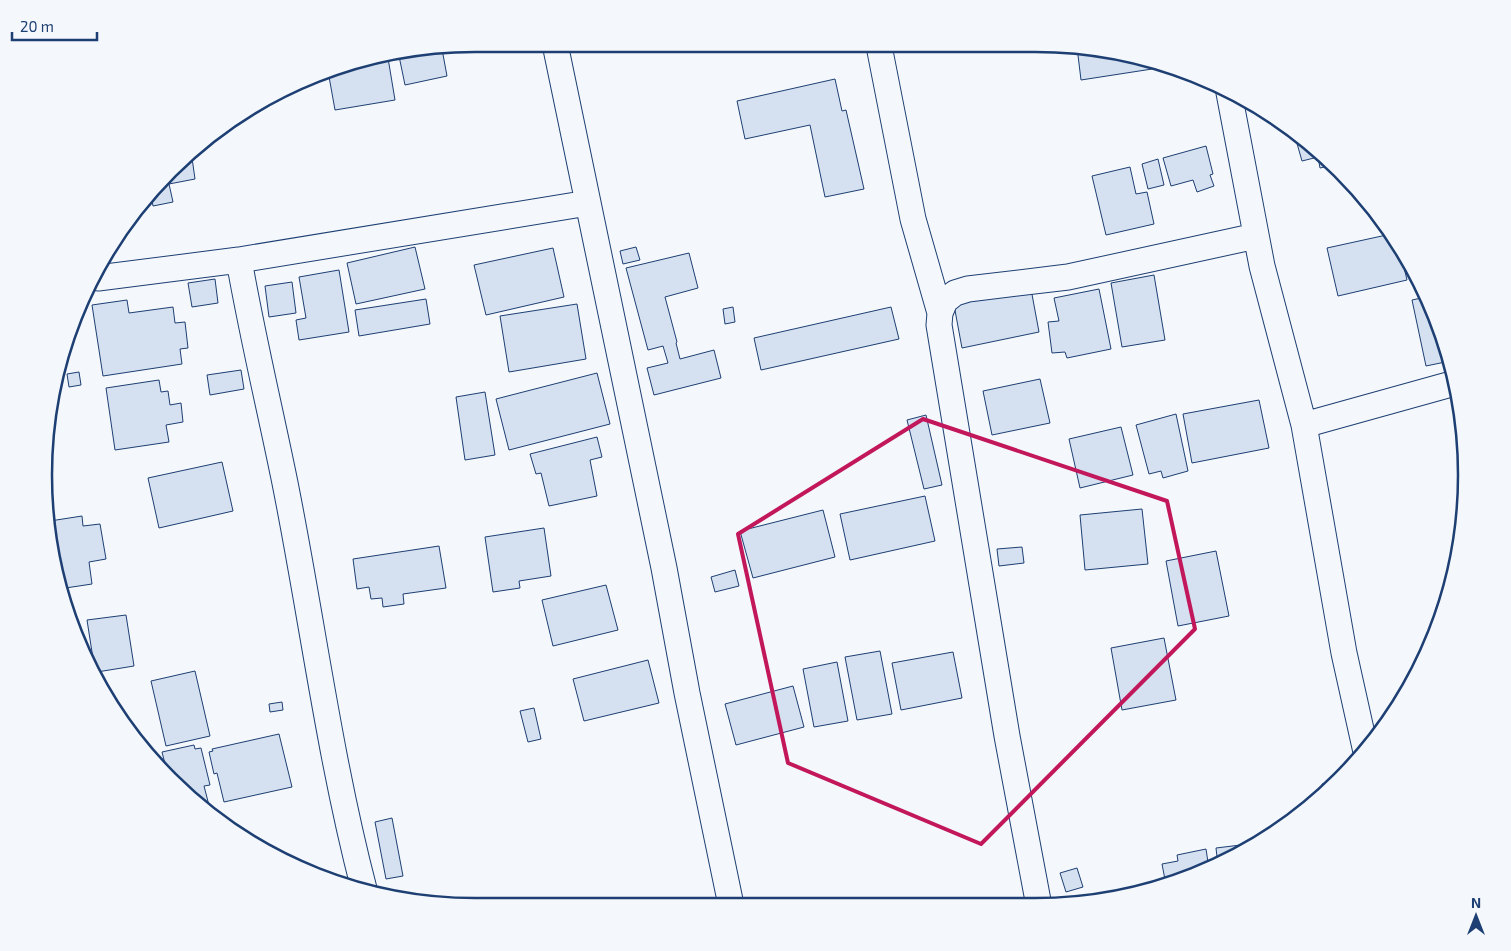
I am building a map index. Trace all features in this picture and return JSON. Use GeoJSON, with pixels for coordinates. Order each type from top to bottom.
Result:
{"type":"FeatureCollection","features":[{"type":"Feature","properties":{"kind":"street"},"geometry":{"type":"LineString","coordinates":[[557,52],[664,568],[687,693],[730,898]]}},
{"type":"Feature","properties":{"kind":"street"},"geometry":{"type":"LineString","coordinates":[[880,52],[913,219],[940,313]]}},
{"type":"Feature","properties":{"kind":"street"},"geometry":{"type":"LineString","coordinates":[[1230,100],[1256,236],[1304,425],[1344,653],[1364,742]]}},
{"type":"Feature","properties":{"kind":"street"},"geometry":{"type":"LineString","coordinates":[[102,278],[239,260],[588,203]]}},
{"type":"Feature","properties":{"kind":"street"},"geometry":{"type":"LineString","coordinates":[[1037,898],[1007,736],[942,353],[939,325],[940,313],[945,301],[968,289],[1068,277],[1256,236]]}},
{"type":"Feature","properties":{"kind":"street"},"geometry":{"type":"LineString","coordinates":[[239,260],[254,346],[285,483],[342,795],[363,883]]}},
{"type":"Feature","properties":{"kind":"street"},"geometry":{"type":"LineString","coordinates":[[1304,425],[1448,385]]}},
{"type":"Feature","properties":{"kind":"highlighted area"},"geometry":{"type":"Polygon","coordinates":[[[923,419],[1167,501],[1195,629],[981,844],[788,763],[738,534],[923,419]]]}},
{"type":"Feature","properties":{"kind":"building"},"geometry":{"type":"Polygon","coordinates":[[[443,54],[447,76],[405,85],[400,60],[443,54]]]}},
{"type":"Feature","properties":{"kind":"building"},"geometry":{"type":"Polygon","coordinates":[[[1078,55],[1152,69],[1081,80],[1078,55]]]}},
{"type":"Feature","properties":{"kind":"building"},"geometry":{"type":"Polygon","coordinates":[[[389,62],[395,100],[335,110],[329,79],[389,62]]]}},
{"type":"Feature","properties":{"kind":"building"},"geometry":{"type":"Polygon","coordinates":[[[835,79],[842,111],[846,110],[864,189],[825,197],[810,125],[745,139],[737,101],[835,79]]]}},
{"type":"Feature","properties":{"kind":"building"},"geometry":{"type":"Polygon","coordinates":[[[1297,143],[1315,158],[1302,161],[1297,143]]]}},
{"type":"Feature","properties":{"kind":"building"},"geometry":{"type":"Polygon","coordinates":[[[1206,146],[1213,174],[1210,175],[1214,186],[1197,192],[1193,180],[1171,186],[1163,158],[1206,146]]]}},
{"type":"Feature","properties":{"kind":"building"},"geometry":{"type":"Polygon","coordinates":[[[1158,159],[1164,185],[1148,189],[1142,164],[1158,159]]]}},
{"type":"Feature","properties":{"kind":"building"},"geometry":{"type":"Polygon","coordinates":[[[192,161],[195,179],[169,184],[173,202],[153,206],[152,203],[157,197],[176,176],[192,161]]]}},
{"type":"Feature","properties":{"kind":"building"},"geometry":{"type":"Polygon","coordinates":[[[1319,161],[1325,167],[1320,168],[1319,161]]]}},
{"type":"Feature","properties":{"kind":"building"},"geometry":{"type":"Polygon","coordinates":[[[1130,167],[1136,194],[1147,192],[1154,224],[1106,235],[1092,176],[1130,167]]]}},
{"type":"Feature","properties":{"kind":"building"},"geometry":{"type":"Polygon","coordinates":[[[1384,236],[1404,268],[1407,280],[1338,296],[1327,248],[1384,236]]]}},
{"type":"Feature","properties":{"kind":"building"},"geometry":{"type":"Polygon","coordinates":[[[415,247],[425,289],[356,304],[347,263],[415,247]]]}},
{"type":"Feature","properties":{"kind":"building"},"geometry":{"type":"Polygon","coordinates":[[[636,247],[640,260],[623,264],[620,251],[636,247]]]}},
{"type":"Feature","properties":{"kind":"building"},"geometry":{"type":"Polygon","coordinates":[[[553,248],[564,297],[486,315],[474,265],[553,248]]]}},
{"type":"Feature","properties":{"kind":"building"},"geometry":{"type":"Polygon","coordinates":[[[689,253],[698,288],[665,297],[680,359],[714,350],[721,378],[654,395],[647,368],[668,363],[663,346],[648,350],[626,268],[689,253]]]}},
{"type":"Feature","properties":{"kind":"building"},"geometry":{"type":"Polygon","coordinates":[[[339,270],[349,332],[299,340],[296,320],[306,318],[299,277],[339,270]]]}},
{"type":"Feature","properties":{"kind":"building"},"geometry":{"type":"Polygon","coordinates":[[[1154,275],[1165,340],[1122,347],[1111,283],[1154,275]]]}},
{"type":"Feature","properties":{"kind":"building"},"geometry":{"type":"Polygon","coordinates":[[[215,279],[218,303],[192,307],[188,283],[215,279]]]}},
{"type":"Feature","properties":{"kind":"building"},"geometry":{"type":"Polygon","coordinates":[[[292,282],[296,313],[269,317],[265,286],[292,282]]]}},
{"type":"Feature","properties":{"kind":"building"},"geometry":{"type":"Polygon","coordinates":[[[1031,289],[1039,332],[962,348],[954,305],[1031,289]]]}},
{"type":"Feature","properties":{"kind":"building"},"geometry":{"type":"Polygon","coordinates":[[[1099,289],[1111,349],[1067,358],[1065,352],[1052,353],[1048,322],[1059,321],[1054,298],[1099,289]]]}},
{"type":"Feature","properties":{"kind":"building"},"geometry":{"type":"Polygon","coordinates":[[[1419,298],[1443,362],[1426,366],[1412,300],[1419,298]]]}},
{"type":"Feature","properties":{"kind":"building"},"geometry":{"type":"Polygon","coordinates":[[[426,299],[430,324],[359,336],[355,310],[426,299]]]}},
{"type":"Feature","properties":{"kind":"building"},"geometry":{"type":"Polygon","coordinates":[[[127,300],[129,313],[173,307],[175,323],[185,322],[188,348],[180,349],[182,364],[103,376],[92,305],[127,300]]]}},
{"type":"Feature","properties":{"kind":"building"},"geometry":{"type":"Polygon","coordinates":[[[577,304],[586,359],[509,372],[500,316],[577,304]]]}},
{"type":"Feature","properties":{"kind":"building"},"geometry":{"type":"Polygon","coordinates":[[[733,307],[735,322],[725,324],[723,309],[733,307]]]}},
{"type":"Feature","properties":{"kind":"building"},"geometry":{"type":"Polygon","coordinates":[[[891,307],[899,339],[761,370],[754,338],[891,307]]]}},
{"type":"Feature","properties":{"kind":"building"},"geometry":{"type":"Polygon","coordinates":[[[241,370],[244,389],[210,395],[207,375],[241,370]]]}},
{"type":"Feature","properties":{"kind":"building"},"geometry":{"type":"Polygon","coordinates":[[[79,372],[81,385],[69,387],[67,374],[79,372]]]}},
{"type":"Feature","properties":{"kind":"building"},"geometry":{"type":"Polygon","coordinates":[[[597,373],[610,424],[509,450],[496,399],[597,373]]]}},
{"type":"Feature","properties":{"kind":"building"},"geometry":{"type":"Polygon","coordinates":[[[1040,379],[1050,423],[992,435],[983,391],[1040,379]]]}},
{"type":"Feature","properties":{"kind":"building"},"geometry":{"type":"Polygon","coordinates":[[[159,380],[161,392],[168,391],[170,405],[181,403],[183,422],[166,425],[169,442],[115,450],[106,388],[159,380]]]}},
{"type":"Feature","properties":{"kind":"building"},"geometry":{"type":"Polygon","coordinates":[[[485,392],[495,455],[465,460],[456,397],[485,392]]]}},
{"type":"Feature","properties":{"kind":"building"},"geometry":{"type":"Polygon","coordinates":[[[1259,400],[1269,448],[1192,463],[1183,414],[1259,400]]]}},
{"type":"Feature","properties":{"kind":"building"},"geometry":{"type":"Polygon","coordinates":[[[1176,414],[1188,471],[1163,478],[1161,471],[1149,474],[1136,425],[1176,414]]]}},
{"type":"Feature","properties":{"kind":"building"},"geometry":{"type":"Polygon","coordinates":[[[926,415],[942,485],[924,489],[907,420],[926,415]]]}},
{"type":"Feature","properties":{"kind":"building"},"geometry":{"type":"Polygon","coordinates":[[[1121,427],[1133,475],[1080,488],[1069,439],[1121,427]]]}},
{"type":"Feature","properties":{"kind":"building"},"geometry":{"type":"Polygon","coordinates":[[[597,437],[602,457],[590,460],[597,496],[549,506],[541,473],[536,474],[530,454],[597,437]]]}},
{"type":"Feature","properties":{"kind":"building"},"geometry":{"type":"Polygon","coordinates":[[[222,462],[233,511],[159,528],[148,478],[222,462]]]}},
{"type":"Feature","properties":{"kind":"building"},"geometry":{"type":"Polygon","coordinates":[[[925,496],[935,541],[850,560],[840,514],[925,496]]]}},
{"type":"Feature","properties":{"kind":"building"},"geometry":{"type":"Polygon","coordinates":[[[1142,509],[1148,564],[1085,570],[1080,515],[1142,509]]]}},
{"type":"Feature","properties":{"kind":"building"},"geometry":{"type":"Polygon","coordinates":[[[823,510],[835,557],[753,578],[740,531],[823,510]]]}},
{"type":"Feature","properties":{"kind":"building"},"geometry":{"type":"Polygon","coordinates":[[[82,516],[83,526],[100,524],[106,559],[89,562],[92,584],[68,588],[55,520],[82,516]]]}},
{"type":"Feature","properties":{"kind":"building"},"geometry":{"type":"Polygon","coordinates":[[[544,528],[551,576],[519,581],[520,588],[493,592],[485,537],[544,528]]]}},
{"type":"Feature","properties":{"kind":"building"},"geometry":{"type":"Polygon","coordinates":[[[439,546],[446,588],[403,594],[404,604],[383,607],[382,598],[371,599],[369,587],[357,589],[353,559],[439,546]]]}},
{"type":"Feature","properties":{"kind":"building"},"geometry":{"type":"Polygon","coordinates":[[[1022,547],[1024,563],[999,566],[997,549],[1022,547]]]}},
{"type":"Feature","properties":{"kind":"building"},"geometry":{"type":"Polygon","coordinates":[[[1216,551],[1229,616],[1178,626],[1166,561],[1216,551]]]}},
{"type":"Feature","properties":{"kind":"building"},"geometry":{"type":"Polygon","coordinates":[[[735,570],[739,586],[715,592],[711,577],[735,570]]]}},
{"type":"Feature","properties":{"kind":"building"},"geometry":{"type":"Polygon","coordinates":[[[606,585],[618,630],[553,646],[542,600],[606,585]]]}},
{"type":"Feature","properties":{"kind":"building"},"geometry":{"type":"Polygon","coordinates":[[[126,615],[134,666],[101,671],[92,654],[87,620],[126,615]]]}},
{"type":"Feature","properties":{"kind":"building"},"geometry":{"type":"Polygon","coordinates":[[[1164,638],[1176,700],[1122,710],[1111,648],[1164,638]]]}},
{"type":"Feature","properties":{"kind":"building"},"geometry":{"type":"Polygon","coordinates":[[[880,651],[892,714],[857,720],[845,657],[880,651]]]}},
{"type":"Feature","properties":{"kind":"building"},"geometry":{"type":"Polygon","coordinates":[[[953,652],[962,698],[901,710],[892,663],[953,652]]]}},
{"type":"Feature","properties":{"kind":"building"},"geometry":{"type":"Polygon","coordinates":[[[648,660],[659,703],[584,721],[573,679],[648,660]]]}},
{"type":"Feature","properties":{"kind":"building"},"geometry":{"type":"Polygon","coordinates":[[[837,662],[848,721],[814,727],[803,669],[837,662]]]}},
{"type":"Feature","properties":{"kind":"building"},"geometry":{"type":"Polygon","coordinates":[[[195,671],[210,736],[166,746],[151,681],[195,671]]]}},
{"type":"Feature","properties":{"kind":"building"},"geometry":{"type":"Polygon","coordinates":[[[793,686],[804,727],[736,745],[725,704],[793,686]]]}},
{"type":"Feature","properties":{"kind":"building"},"geometry":{"type":"Polygon","coordinates":[[[282,702],[283,710],[270,712],[269,704],[282,702]]]}},
{"type":"Feature","properties":{"kind":"building"},"geometry":{"type":"Polygon","coordinates":[[[534,708],[541,739],[528,742],[520,711],[534,708]]]}},
{"type":"Feature","properties":{"kind":"building"},"geometry":{"type":"Polygon","coordinates":[[[279,734],[292,787],[224,802],[217,773],[214,774],[209,752],[213,751],[212,749],[279,734]]]}},
{"type":"Feature","properties":{"kind":"building"},"geometry":{"type":"Polygon","coordinates":[[[194,745],[195,749],[201,748],[210,785],[204,786],[208,803],[176,775],[165,762],[162,752],[194,745]]]}},
{"type":"Feature","properties":{"kind":"building"},"geometry":{"type":"Polygon","coordinates":[[[392,818],[403,876],[386,879],[375,822],[392,818]]]}},
{"type":"Feature","properties":{"kind":"building"},"geometry":{"type":"Polygon","coordinates":[[[1242,845],[1217,858],[1216,848],[1242,845]]]}},
{"type":"Feature","properties":{"kind":"building"},"geometry":{"type":"Polygon","coordinates":[[[1206,849],[1208,861],[1165,878],[1162,864],[1178,861],[1177,855],[1206,849]]]}},
{"type":"Feature","properties":{"kind":"building"},"geometry":{"type":"Polygon","coordinates":[[[1077,868],[1083,887],[1066,892],[1060,873],[1077,868]]]}}]}
